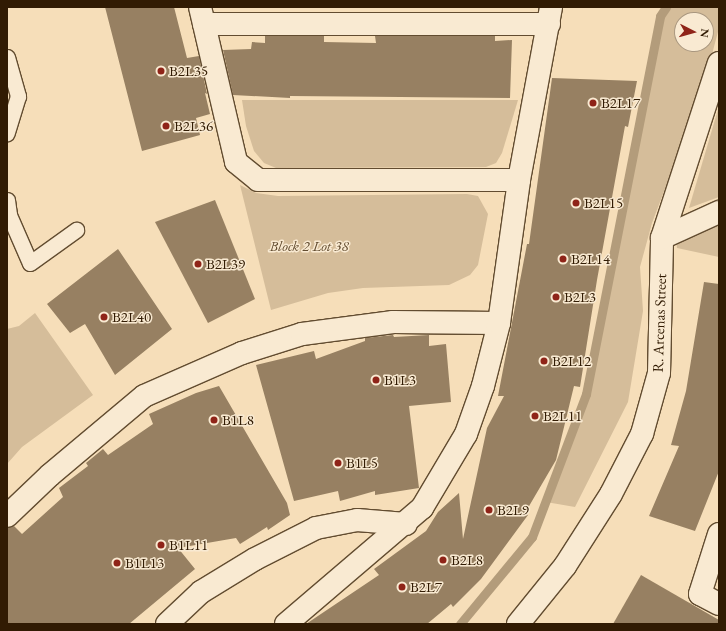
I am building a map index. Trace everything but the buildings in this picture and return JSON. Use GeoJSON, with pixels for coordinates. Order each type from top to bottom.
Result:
{"type":"FeatureCollection","features":[{"type":"Feature","properties":{"kind":"street"},"geometry":{"type":"LineString","coordinates":[[286,624],[406,524],[422,508],[466,434],[483,386],[499,323],[519,180],[550,16],[202,16],[236,162],[258,180],[519,180]]}},
{"type":"Feature","properties":{"kind":"street","name":"R. Arcenas Street"},"geometry":{"type":"LineString","coordinates":[[524,622],[565,566],[611,494],[642,434],[659,373],[662,238],[719,63]]}},
{"type":"Feature","properties":{"kind":"street"},"geometry":{"type":"LineString","coordinates":[[662,238],[719,212]]}},
{"type":"Feature","properties":{"kind":"street"},"geometry":{"type":"LineString","coordinates":[[7,516],[50,474],[144,396],[242,353],[302,334],[394,322],[499,323]]}},
{"type":"Feature","properties":{"kind":"street"},"geometry":{"type":"LineString","coordinates":[[166,624],[201,592],[254,558],[316,528],[357,520],[406,524]]}},
{"type":"Feature","properties":{"kind":"street"},"geometry":{"type":"LineString","coordinates":[[719,534],[700,594],[719,604]]}},
{"type":"Feature","properties":{"kind":"lane"},"geometry":{"type":"LineString","coordinates":[[7,57],[18,96],[7,133]]}},
{"type":"Feature","properties":{"kind":"lane"},"geometry":{"type":"LineString","coordinates":[[7,200],[9,215],[30,263],[76,230]]}},
{"type":"Feature","properties":{"kind":"green space"},"geometry":{"type":"Polygon","coordinates":[[[666,7],[719,7],[719,28],[714,47],[714,12],[674,12],[674,52],[713,52],[703,88],[652,223],[640,267],[643,311],[628,402],[575,507],[546,502],[586,394],[660,16],[666,7]]]}},
{"type":"Feature","properties":{"kind":"green space"},"geometry":{"type":"Polygon","coordinates":[[[242,100],[518,100],[502,153],[496,163],[486,167],[276,168],[264,163],[254,151],[246,126],[242,100]]]}},
{"type":"Feature","properties":{"kind":"green space"},"geometry":{"type":"Polygon","coordinates":[[[719,106],[719,197],[689,208],[719,106]]]}},
{"type":"Feature","properties":{"kind":"green space","name":"Block 2 Lot 38"},"geometry":{"type":"Polygon","coordinates":[[[240,185],[256,193],[278,196],[467,194],[478,196],[488,214],[478,265],[470,275],[449,285],[363,288],[328,293],[271,310],[240,185]]]}},
{"type":"Feature","properties":{"kind":"green space"},"geometry":{"type":"Polygon","coordinates":[[[719,219],[719,257],[677,248],[676,239],[719,219]]]}},
{"type":"Feature","properties":{"kind":"green space"},"geometry":{"type":"Polygon","coordinates":[[[35,313],[93,395],[22,447],[7,464],[7,329],[19,326],[35,313]]]}},
{"type":"Feature","properties":{"kind":"waterway"},"geometry":{"type":"LineString","coordinates":[[460,624],[532,537],[586,394],[660,16],[666,7]]}},
{"type":"Feature","properties":{"kind":"place","name":"B2L35"},"geometry":{"type":"Point","coordinates":[161,71]}},
{"type":"Feature","properties":{"kind":"place","name":"B2L17"},"geometry":{"type":"Point","coordinates":[593,103]}},
{"type":"Feature","properties":{"kind":"place","name":"B2L36"},"geometry":{"type":"Point","coordinates":[166,126]}},
{"type":"Feature","properties":{"kind":"place","name":"B2L15"},"geometry":{"type":"Point","coordinates":[576,203]}},
{"type":"Feature","properties":{"kind":"place","name":"B2L14"},"geometry":{"type":"Point","coordinates":[563,259]}},
{"type":"Feature","properties":{"kind":"place","name":"B2L39"},"geometry":{"type":"Point","coordinates":[198,264]}},
{"type":"Feature","properties":{"kind":"place","name":"B2L3"},"geometry":{"type":"Point","coordinates":[556,297]}},
{"type":"Feature","properties":{"kind":"place","name":"B2L40"},"geometry":{"type":"Point","coordinates":[104,317]}},
{"type":"Feature","properties":{"kind":"place","name":"B2L12"},"geometry":{"type":"Point","coordinates":[544,361]}},
{"type":"Feature","properties":{"kind":"place","name":"B1L3"},"geometry":{"type":"Point","coordinates":[376,380]}},
{"type":"Feature","properties":{"kind":"place","name":"B2L11"},"geometry":{"type":"Point","coordinates":[535,416]}},
{"type":"Feature","properties":{"kind":"place","name":"B1L8"},"geometry":{"type":"Point","coordinates":[214,420]}},
{"type":"Feature","properties":{"kind":"place","name":"B1L5"},"geometry":{"type":"Point","coordinates":[338,463]}},
{"type":"Feature","properties":{"kind":"place","name":"B2L9"},"geometry":{"type":"Point","coordinates":[489,510]}},
{"type":"Feature","properties":{"kind":"place","name":"B1L11"},"geometry":{"type":"Point","coordinates":[161,545]}},
{"type":"Feature","properties":{"kind":"place","name":"B2L8"},"geometry":{"type":"Point","coordinates":[443,560]}},
{"type":"Feature","properties":{"kind":"place","name":"B1L13"},"geometry":{"type":"Point","coordinates":[117,563]}},
{"type":"Feature","properties":{"kind":"place","name":"B2L7"},"geometry":{"type":"Point","coordinates":[402,587]}}]}
